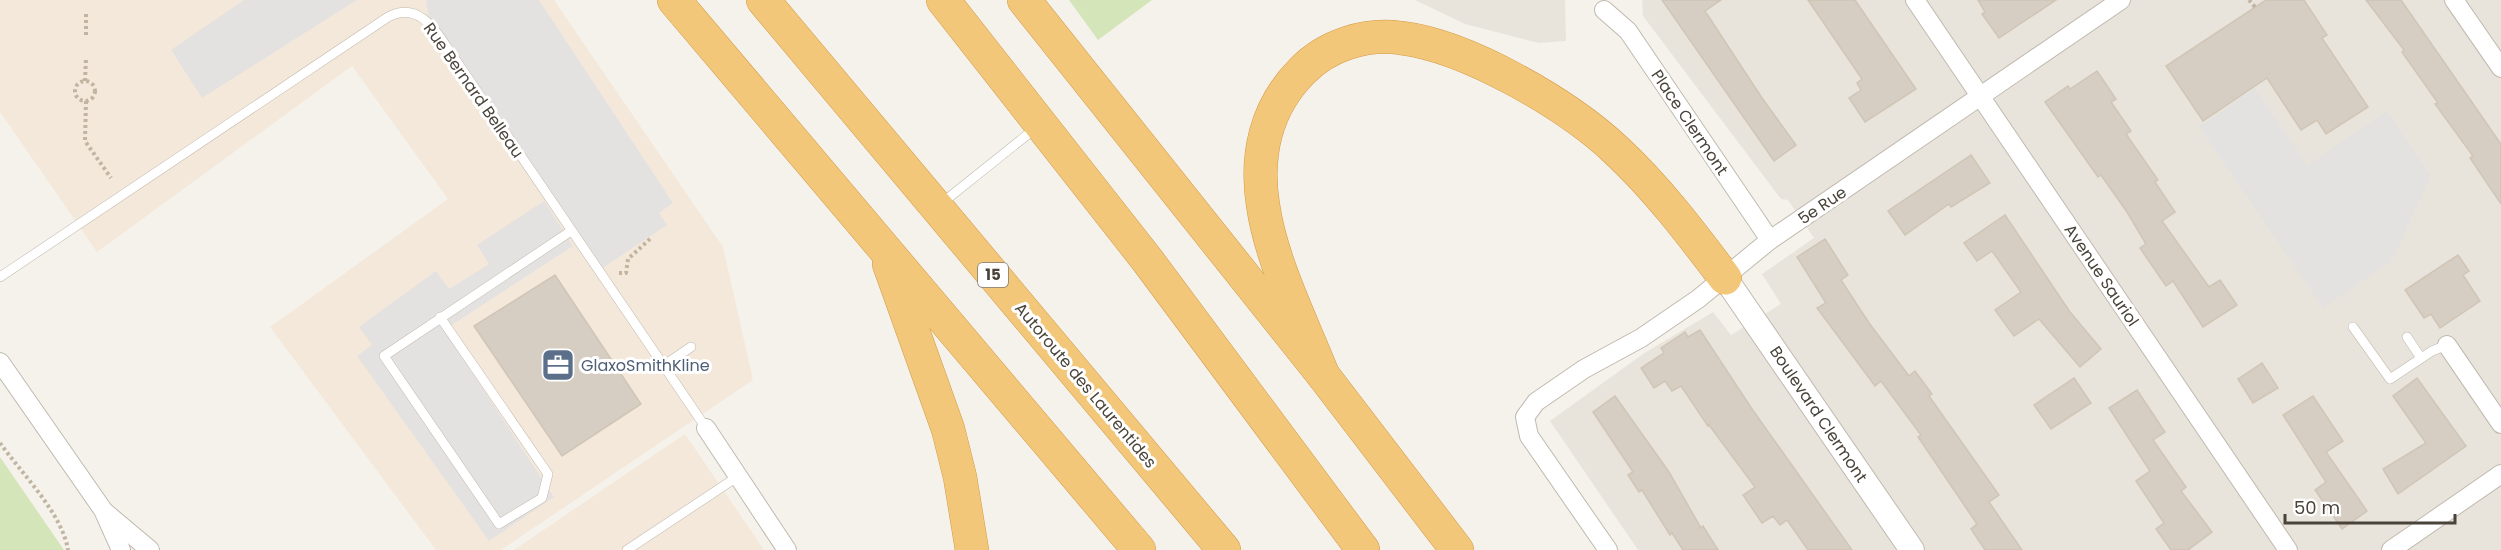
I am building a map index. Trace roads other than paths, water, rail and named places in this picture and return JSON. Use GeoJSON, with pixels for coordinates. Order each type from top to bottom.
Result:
{"type":"FeatureCollection","features":[{"type":"Feature","properties":{"kind":"highway"},"geometry":{"type":"LineString","coordinates":[[674,0],[1139,550]]}},
{"type":"Feature","properties":{"kind":"highway","name":"Autoroute des Laurentides"},"geometry":{"type":"LineString","coordinates":[[763,0],[1224,550]]}},
{"type":"Feature","properties":{"kind":"highway"},"geometry":{"type":"LineString","coordinates":[[943,0],[1155,271],[1363,550]]}},
{"type":"Feature","properties":{"kind":"highway"},"geometry":{"type":"LineString","coordinates":[[1024,0],[1323,375],[1457,550]]}},
{"type":"Feature","properties":{"kind":"highway"},"geometry":{"type":"LineString","coordinates":[[1323,375],[1269,237],[1261,191],[1261,157],[1272,114],[1291,82],[1305,67],[1326,52],[1360,39],[1400,37],[1441,48],[1507,76],[1563,109],[1602,137],[1632,165],[1667,204],[1725,278]]}},
{"type":"Feature","properties":{"kind":"highway"},"geometry":{"type":"LineString","coordinates":[[882,245],[948,429],[960,477],[972,550]]}},
{"type":"Feature","properties":{"kind":"street","name":"Avenue Sauriol"},"geometry":{"type":"LineString","coordinates":[[1915,0],[2288,550]]}},
{"type":"Feature","properties":{"kind":"street","name":"5e Rue"},"geometry":{"type":"LineString","coordinates":[[1608,550],[1529,435],[1525,422],[1527,413],[1536,402],[1584,369],[1641,338],[1725,278],[1770,240],[2121,0]]}},
{"type":"Feature","properties":{"kind":"street"},"geometry":{"type":"LineString","coordinates":[[2454,0],[2501,68]]}},
{"type":"Feature","properties":{"kind":"street","name":"Place Clermont"},"geometry":{"type":"LineString","coordinates":[[1604,10],[1628,31],[1770,240]]}},
{"type":"Feature","properties":{"kind":"street","name":"Boulevard Clermont"},"geometry":{"type":"LineString","coordinates":[[1725,278],[1911,550]]}},
{"type":"Feature","properties":{"kind":"street"},"geometry":{"type":"LineString","coordinates":[[2447,345],[2501,424]]}},
{"type":"Feature","properties":{"kind":"street"},"geometry":{"type":"LineString","coordinates":[[0,362],[102,510],[121,550]]}},
{"type":"Feature","properties":{"kind":"street","name":"Rue Bernard Belleau"},"geometry":{"type":"LineString","coordinates":[[706,428],[787,550]]}},
{"type":"Feature","properties":{"kind":"street"},"geometry":{"type":"LineString","coordinates":[[2391,550],[2501,474]]}},
{"type":"Feature","properties":{"kind":"street"},"geometry":{"type":"LineString","coordinates":[[102,510],[150,550]]}},
{"type":"Feature","properties":{"kind":"lane"},"geometry":{"type":"LineString","coordinates":[[404,0],[406,11]]}},
{"type":"Feature","properties":{"kind":"lane","name":"Rue Bernard Belleau"},"geometry":{"type":"LineString","coordinates":[[0,277],[388,17],[406,11],[415,13],[430,25],[706,428]]}},
{"type":"Feature","properties":{"kind":"lane"},"geometry":{"type":"LineString","coordinates":[[937,208],[1041,124]]}},
{"type":"Feature","properties":{"kind":"lane"},"geometry":{"type":"LineString","coordinates":[[440,317],[548,474],[542,498],[499,525],[384,356],[440,317],[571,231]]}},
{"type":"Feature","properties":{"kind":"lane"},"geometry":{"type":"LineString","coordinates":[[2353,327],[2390,379],[2421,358],[2447,345]]}},
{"type":"Feature","properties":{"kind":"lane"},"geometry":{"type":"LineString","coordinates":[[2407,337],[2421,358]]}},
{"type":"Feature","properties":{"kind":"lane"},"geometry":{"type":"LineString","coordinates":[[663,366],[691,347]]}},
{"type":"Feature","properties":{"kind":"lane"},"geometry":{"type":"LineString","coordinates":[[627,550],[737,477]]}},
{"type":"Feature","properties":{"kind":"place","name":"GlaxoSmithKline"},"geometry":{"type":"Point","coordinates":[558,365]}}]}
